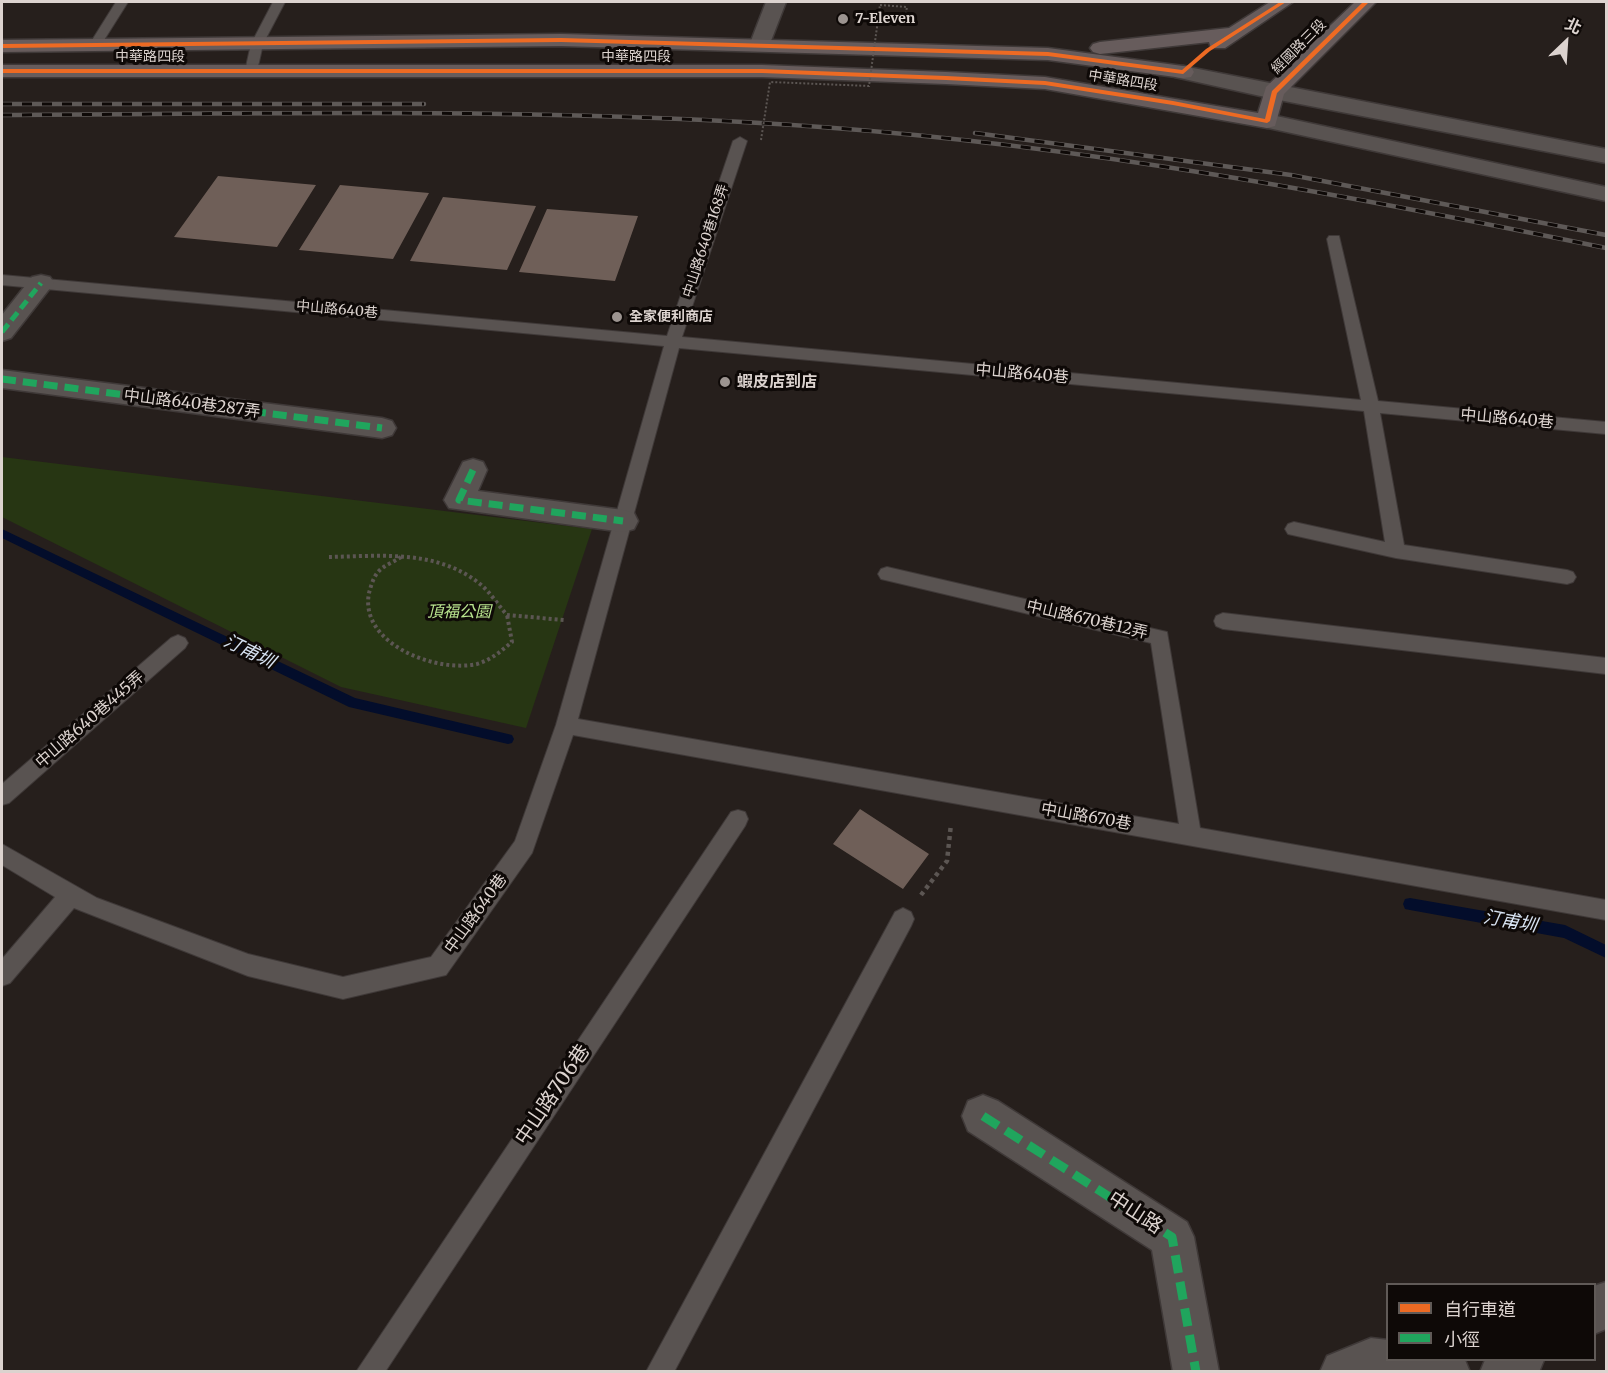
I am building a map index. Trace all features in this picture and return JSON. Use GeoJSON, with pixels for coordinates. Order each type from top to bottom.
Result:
{"type":"FeatureCollection","features":[{"type":"Feature","properties":{"kind":"main road"},"geometry":{"type":"LineString","coordinates":[[1173,103],[1183,72],[1208,50],[1283,2]]}},
{"type":"Feature","properties":{"kind":"main road","name":"經國路三段"},"geometry":{"type":"LineString","coordinates":[[1267,121],[1274,92],[1366,2]]}},
{"type":"Feature","properties":{"kind":"main road"},"geometry":{"type":"LineString","coordinates":[[1048,54],[1236,33]]}},
{"type":"Feature","properties":{"kind":"main road","name":"中華路四段"},"geometry":{"type":"LineString","coordinates":[[2,46],[561,40],[1048,54],[1183,72]]}},
{"type":"Feature","properties":{"kind":"main road","name":"中華路四段"},"geometry":{"type":"LineString","coordinates":[[2,71],[785,72],[1045,83],[1173,103],[1267,121]]}},
{"type":"Feature","properties":{"kind":"street"},"geometry":{"type":"LineString","coordinates":[[759,46],[776,2]]}},
{"type":"Feature","properties":{"kind":"street","name":"中華路四段"},"geometry":{"type":"LineString","coordinates":[[1183,72],[1274,92],[1606,156]]}},
{"type":"Feature","properties":{"kind":"street","name":"中華路四段"},"geometry":{"type":"LineString","coordinates":[[1267,121],[1606,194]]}},
{"type":"Feature","properties":{"kind":"street"},"geometry":{"type":"LineString","coordinates":[[2,332],[41,283]]}},
{"type":"Feature","properties":{"kind":"street","name":"中山路640巷287弄"},"geometry":{"type":"LineString","coordinates":[[2,379],[382,428]]}},
{"type":"Feature","properties":{"kind":"street"},"geometry":{"type":"LineString","coordinates":[[473,470],[459,500],[623,521]]}},
{"type":"Feature","properties":{"kind":"street","name":"中山路"},"geometry":{"type":"LineString","coordinates":[[984,1116],[1172,1237],[1196,1371]]}},
{"type":"Feature","properties":{"kind":"street"},"geometry":{"type":"LineString","coordinates":[[1343,1371],[1371,1360],[1447,1371]]}},
{"type":"Feature","properties":{"kind":"street"},"geometry":{"type":"LineString","coordinates":[[1503,1371],[1518,1361]]}},
{"type":"Feature","properties":{"kind":"lane"},"geometry":{"type":"LineString","coordinates":[[95,45],[122,2]]}},
{"type":"Feature","properties":{"kind":"lane"},"geometry":{"type":"LineString","coordinates":[[251,70],[257,44],[279,2]]}},
{"type":"Feature","properties":{"kind":"lane","name":"中山路640巷168弄"},"geometry":{"type":"LineString","coordinates":[[673,342],[740,141]]}},
{"type":"Feature","properties":{"kind":"lane"},"geometry":{"type":"LineString","coordinates":[[1334,239],[1371,406],[1396,551]]}},
{"type":"Feature","properties":{"kind":"lane","name":"中山路640巷"},"geometry":{"type":"LineString","coordinates":[[2,280],[1606,428]]}},
{"type":"Feature","properties":{"kind":"lane","name":"中山路640巷"},"geometry":{"type":"LineString","coordinates":[[2,854],[90,906],[248,965],[343,988],[438,967],[524,846],[566,725],[673,342]]}},
{"type":"Feature","properties":{"kind":"lane"},"geometry":{"type":"LineString","coordinates":[[1294,529],[1396,551],[1568,577]]}},
{"type":"Feature","properties":{"kind":"lane","name":"中山路670巷12弄"},"geometry":{"type":"LineString","coordinates":[[887,574],[1160,637],[1191,836]]}},
{"type":"Feature","properties":{"kind":"lane"},"geometry":{"type":"LineString","coordinates":[[1223,621],[1606,666]]}},
{"type":"Feature","properties":{"kind":"lane","name":"中山路640巷445弄"},"geometry":{"type":"LineString","coordinates":[[2,796],[178,643]]}},
{"type":"Feature","properties":{"kind":"lane","name":"中山路670巷"},"geometry":{"type":"LineString","coordinates":[[566,725],[1606,910]]}},
{"type":"Feature","properties":{"kind":"lane","name":"中山路706巷"},"geometry":{"type":"LineString","coordinates":[[369,1371],[738,819]]}},
{"type":"Feature","properties":{"kind":"lane"},"geometry":{"type":"LineString","coordinates":[[2,975],[71,895]]}},
{"type":"Feature","properties":{"kind":"lane"},"geometry":{"type":"LineString","coordinates":[[659,1371],[903,919]]}},
{"type":"Feature","properties":{"kind":"path"},"geometry":{"type":"LineString","coordinates":[[761,140],[770,82],[869,86],[875,27],[880,5]]}},
{"type":"Feature","properties":{"kind":"path"},"geometry":{"type":"LineString","coordinates":[[329,557],[402,557],[441,561],[479,584],[507,615],[512,642],[489,660],[460,665],[429,662],[396,645],[372,624],[368,596],[378,572],[402,557]]}},
{"type":"Feature","properties":{"kind":"path"},"geometry":{"type":"LineString","coordinates":[[507,615],[594,623]]}},
{"type":"Feature","properties":{"kind":"path"},"geometry":{"type":"LineString","coordinates":[[903,919],[947,861],[954,794]]}},
{"type":"Feature","properties":{"kind":"green space","name":"頂福公園"},"geometry":{"type":"Polygon","coordinates":[[[2,457],[592,529],[526,728],[341,687],[2,517],[2,457]]]}},
{"type":"Feature","properties":{"kind":"building"},"geometry":{"type":"Polygon","coordinates":[[[218,176],[316,185],[277,247],[174,237],[218,176]]]}},
{"type":"Feature","properties":{"kind":"building"},"geometry":{"type":"Polygon","coordinates":[[[340,185],[429,193],[393,259],[299,250],[340,185]]]}},
{"type":"Feature","properties":{"kind":"building"},"geometry":{"type":"Polygon","coordinates":[[[443,197],[536,206],[507,270],[410,261],[443,197]]]}},
{"type":"Feature","properties":{"kind":"building"},"geometry":{"type":"Polygon","coordinates":[[[547,209],[638,216],[615,281],[519,272],[547,209]]]}},
{"type":"Feature","properties":{"kind":"building"},"geometry":{"type":"Polygon","coordinates":[[[860,809],[929,854],[903,889],[833,844],[860,809]]]}},
{"type":"Feature","properties":{"kind":"waterway","name":"汀甫圳"},"geometry":{"type":"LineString","coordinates":[[2,533],[353,703],[508,739]]}},
{"type":"Feature","properties":{"kind":"waterway","name":"汀甫圳"},"geometry":{"type":"LineString","coordinates":[[1410,904],[1565,932],[1606,952]]}},
{"type":"Feature","properties":{"kind":"railway"},"geometry":{"type":"LineString","coordinates":[[2,104],[424,104]]}},
{"type":"Feature","properties":{"kind":"railway"},"geometry":{"type":"LineString","coordinates":[[2,115],[514,114],[719,121],[920,135],[1019,146],[1313,191],[1606,248]]}},
{"type":"Feature","properties":{"kind":"railway"},"geometry":{"type":"LineString","coordinates":[[975,133],[1291,175],[1606,235]]}},
{"type":"Feature","properties":{"kind":"marked path"},"geometry":{"type":"LineString","coordinates":[[2,332],[41,283]]}},
{"type":"Feature","properties":{"kind":"marked path"},"geometry":{"type":"LineString","coordinates":[[2,379],[382,428]]}},
{"type":"Feature","properties":{"kind":"marked path"},"geometry":{"type":"LineString","coordinates":[[473,470],[459,500],[623,521]]}},
{"type":"Feature","properties":{"kind":"marked path"},"geometry":{"type":"LineString","coordinates":[[983,1116],[1172,1237],[1196,1372]]}},
{"type":"Feature","properties":{"kind":"cycle path"},"geometry":{"type":"LineString","coordinates":[[2,46],[561,40],[1048,54],[1183,72],[1208,50],[1283,2]]}},
{"type":"Feature","properties":{"kind":"cycle path"},"geometry":{"type":"LineString","coordinates":[[2,71],[762,71],[946,78],[1045,83],[1173,103],[1267,121],[1274,92],[1366,2]]}},
{"type":"Feature","properties":{"kind":"place","name":"7-Eleven"},"geometry":{"type":"Point","coordinates":[843,19]}},
{"type":"Feature","properties":{"kind":"place","name":"全家便利商店"},"geometry":{"type":"Point","coordinates":[617,317]}},
{"type":"Feature","properties":{"kind":"place","name":"蝦皮店到店"},"geometry":{"type":"Point","coordinates":[725,382]}}]}
